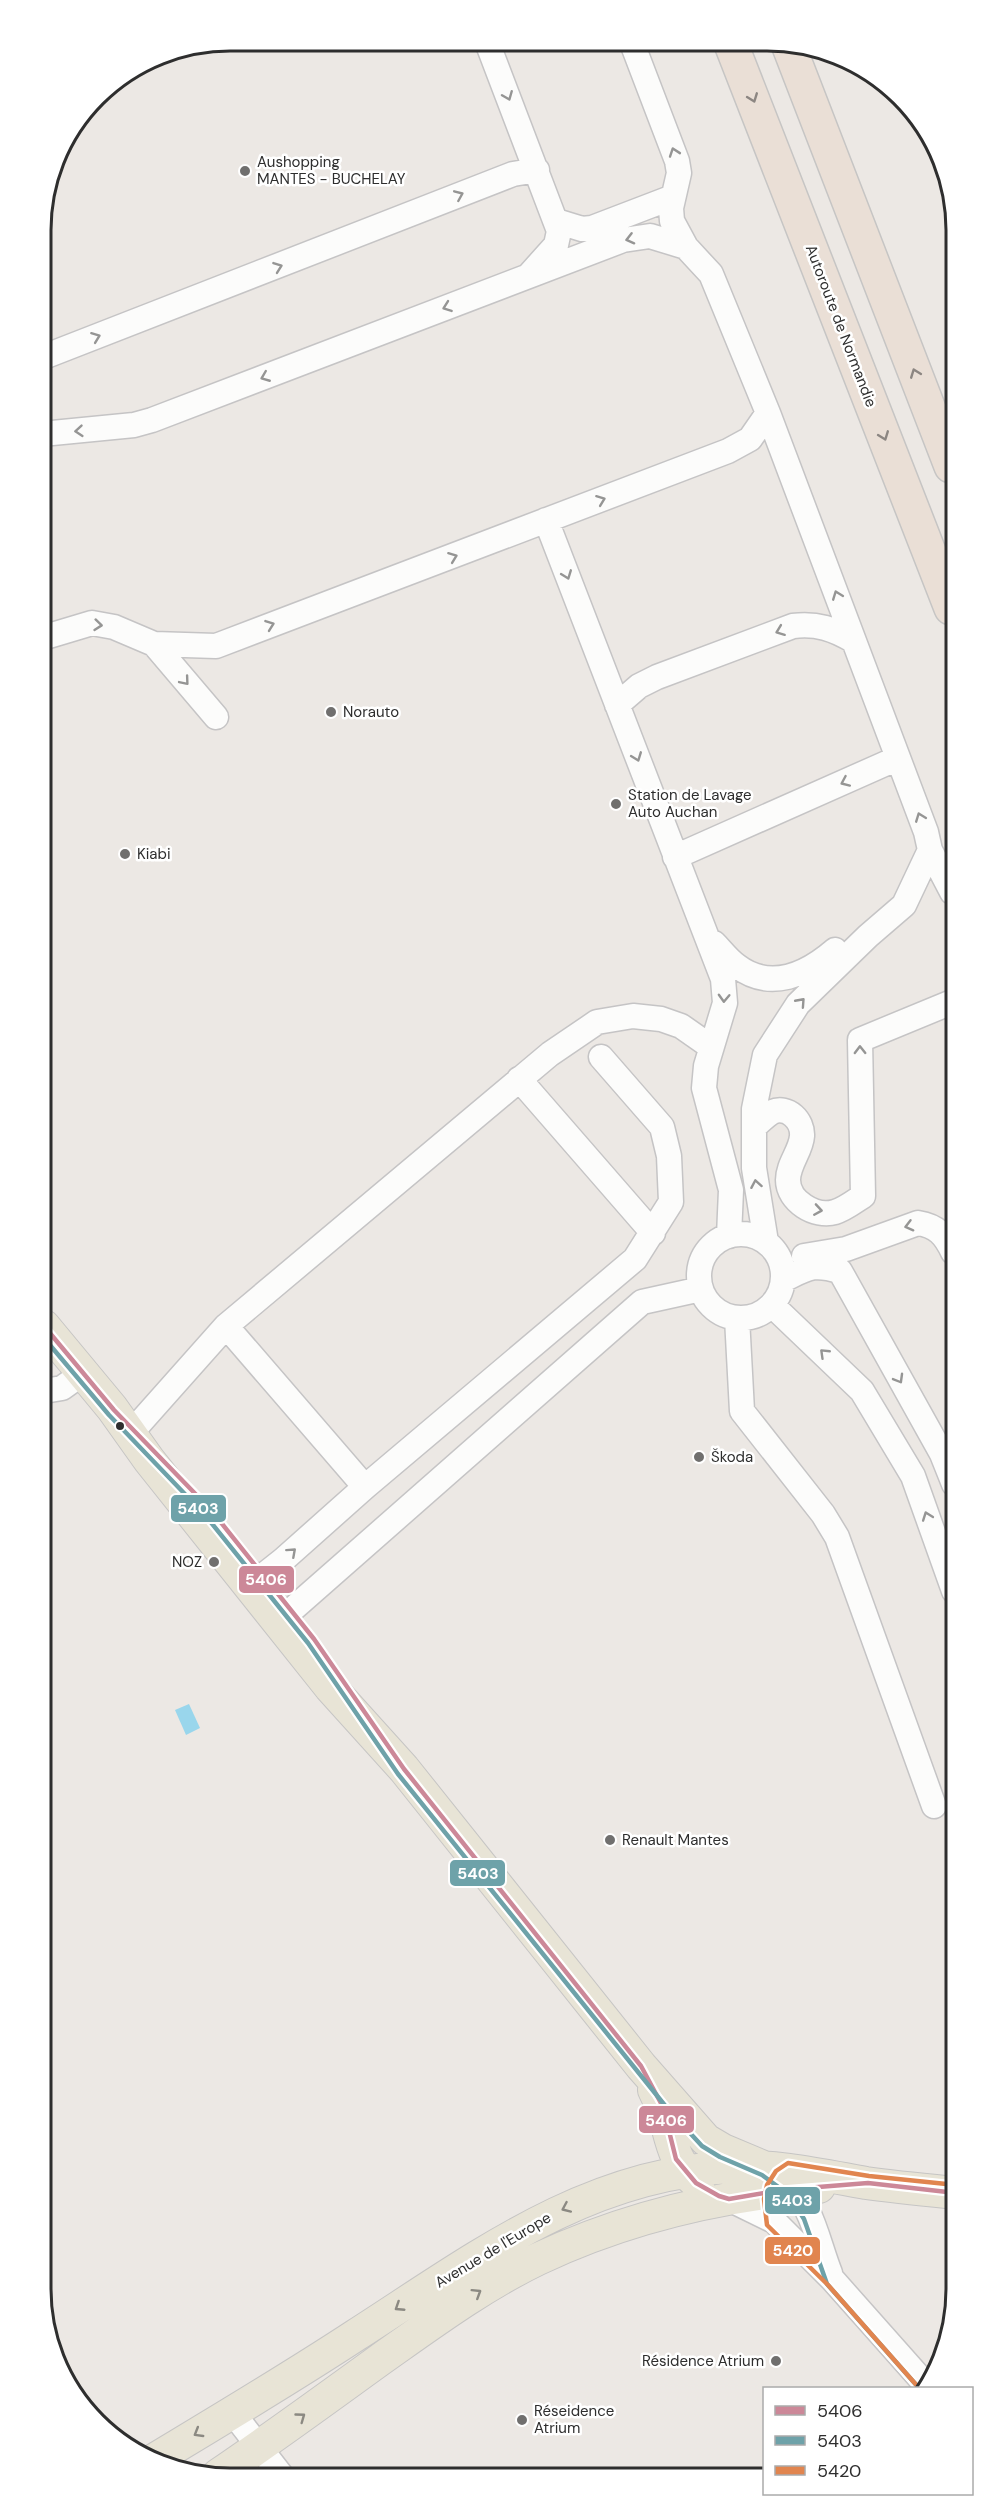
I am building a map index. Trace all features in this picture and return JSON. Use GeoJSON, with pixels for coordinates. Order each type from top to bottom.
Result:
{"type":"FeatureCollection","features":[{"type":"Feature","properties":{"kind":"highway","name":"Autoroute de Normandie"},"geometry":{"type":"LineString","coordinates":[[734,51],[946,595]]}},
{"type":"Feature","properties":{"kind":"highway"},"geometry":{"type":"LineString","coordinates":[[791,53],[946,453]]}},
{"type":"Feature","properties":{"kind":"main road"},"geometry":{"type":"LineString","coordinates":[[51,1334],[126,1425],[199,1495],[252,1576],[641,2066],[697,2166],[706,2190],[729,2199]]}},
{"type":"Feature","properties":{"kind":"main road"},"geometry":{"type":"LineString","coordinates":[[641,2066],[663,2107],[673,2152],[697,2166]]}},
{"type":"Feature","properties":{"kind":"main road"},"geometry":{"type":"LineString","coordinates":[[621,2188],[638,2172],[654,2148],[660,2135],[663,2107]]}},
{"type":"Feature","properties":{"kind":"main road"},"geometry":{"type":"LineString","coordinates":[[666,2214],[682,2202],[697,2166]]}},
{"type":"Feature","properties":{"kind":"main road","name":"Avenue de l'Europe"},"geometry":{"type":"LineString","coordinates":[[162,2455],[283,2382],[510,2236],[582,2201],[697,2166],[731,2167],[779,2186],[868,2183]]}},
{"type":"Feature","properties":{"kind":"main road"},"geometry":{"type":"LineString","coordinates":[[868,2183],[946,2192]]}},
{"type":"Feature","properties":{"kind":"main road","name":"Avenue de l'Europe"},"geometry":{"type":"LineString","coordinates":[[229,2468],[452,2308],[538,2259],[586,2239],[666,2214],[779,2186],[868,2183]]}},
{"type":"Feature","properties":{"kind":"street"},"geometry":{"type":"LineString","coordinates":[[491,51],[559,231],[556,245],[527,277]]}},
{"type":"Feature","properties":{"kind":"street"},"geometry":{"type":"LineString","coordinates":[[635,51],[677,161],[679,173],[673,197],[672,221],[686,247],[711,274],[768,413],[926,832],[930,850],[946,881]]}},
{"type":"Feature","properties":{"kind":"street"},"geometry":{"type":"LineString","coordinates":[[51,354],[503,177],[537,170]]}},
{"type":"Feature","properties":{"kind":"street"},"geometry":{"type":"LineString","coordinates":[[556,221],[582,229],[592,228],[673,197]]}},
{"type":"Feature","properties":{"kind":"street"},"geometry":{"type":"LineString","coordinates":[[51,433],[134,425],[152,420],[636,237],[660,238],[686,247]]}},
{"type":"Feature","properties":{"kind":"street"},"geometry":{"type":"LineString","coordinates":[[51,635],[92,623],[114,627],[154,644],[216,646],[744,444],[756,433],[768,413]]}},
{"type":"Feature","properties":{"kind":"street"},"geometry":{"type":"LineString","coordinates":[[546,520],[723,979],[725,1003],[706,1066],[704,1088],[730,1190],[729,1236]]}},
{"type":"Feature","properties":{"kind":"street"},"geometry":{"type":"LineString","coordinates":[[617,705],[639,686],[657,677],[793,626],[810,624],[826,627],[854,641]]}},
{"type":"Feature","properties":{"kind":"street"},"geometry":{"type":"LineString","coordinates":[[154,644],[216,717]]}},
{"type":"Feature","properties":{"kind":"street"},"geometry":{"type":"LineString","coordinates":[[675,857],[898,758]]}},
{"type":"Feature","properties":{"kind":"street"},"geometry":{"type":"LineString","coordinates":[[930,850],[904,905],[868,936],[798,1004],[765,1055],[754,1109],[754,1168],[776,1260],[780,1293],[772,1305],[756,1316],[737,1318],[721,1314],[708,1304],[700,1289],[698,1276],[707,1251],[717,1242],[729,1236],[741,1234],[754,1236],[776,1260],[812,1267],[843,1260],[918,1223],[927,1224],[941,1231],[946,1240]]}},
{"type":"Feature","properties":{"kind":"street"},"geometry":{"type":"LineString","coordinates":[[704,932],[735,965],[747,973],[785,979],[811,968],[839,946],[868,936]]}},
{"type":"Feature","properties":{"kind":"street"},"geometry":{"type":"LineString","coordinates":[[754,1127],[775,1111],[783,1110],[792,1114],[799,1121],[802,1140],[791,1164],[788,1181],[793,1196],[810,1210],[834,1212],[863,1196],[860,1040],[946,1004]]}},
{"type":"Feature","properties":{"kind":"street"},"geometry":{"type":"LineString","coordinates":[[126,1425],[226,1326],[519,1079],[550,1054],[597,1022],[633,1016],[661,1019],[681,1026],[711,1047]]}},
{"type":"Feature","properties":{"kind":"street"},"geometry":{"type":"LineString","coordinates":[[252,1576],[365,1487],[635,1259],[653,1233],[671,1202],[669,1156],[662,1127],[601,1057]]}},
{"type":"Feature","properties":{"kind":"street"},"geometry":{"type":"LineString","coordinates":[[519,1079],[653,1233]]}},
{"type":"Feature","properties":{"kind":"street"},"geometry":{"type":"LineString","coordinates":[[843,1260],[946,1464]]}},
{"type":"Feature","properties":{"kind":"street"},"geometry":{"type":"LineString","coordinates":[[285,1616],[642,1302],[700,1289]]}},
{"type":"Feature","properties":{"kind":"street"},"geometry":{"type":"LineString","coordinates":[[772,1305],[862,1391],[913,1476],[946,1569]]}},
{"type":"Feature","properties":{"kind":"street"},"geometry":{"type":"LineString","coordinates":[[737,1318],[742,1411],[823,1514],[837,1537],[934,1806]]}},
{"type":"Feature","properties":{"kind":"street"},"geometry":{"type":"LineString","coordinates":[[226,1326],[365,1487]]}},
{"type":"Feature","properties":{"kind":"street"},"geometry":{"type":"LineString","coordinates":[[51,1390],[62,1388],[83,1373]]}},
{"type":"Feature","properties":{"kind":"street"},"geometry":{"type":"LineString","coordinates":[[811,2216],[818,2199],[837,2185]]}},
{"type":"Feature","properties":{"kind":"street"},"geometry":{"type":"LineString","coordinates":[[779,2186],[811,2216],[833,2280]]}},
{"type":"Feature","properties":{"kind":"street"},"geometry":{"type":"LineString","coordinates":[[779,2186],[833,2280],[921,2379]]}},
{"type":"Feature","properties":{"kind":"street"},"geometry":{"type":"LineString","coordinates":[[232,2412],[276,2468]]}},
{"type":"Feature","properties":{"kind":"water"},"geometry":{"type":"Polygon","coordinates":[[[189,1704],[200,1728],[186,1735],[175,1710],[189,1704]]]}},
{"type":"Feature","properties":{"kind":"transit line","name":"5406"},"geometry":{"type":"LineString","coordinates":[[51,1334],[114,1410],[211,1510],[314,1639],[404,1769],[641,2066],[663,2107],[676,2159],[696,2183],[729,2199],[781,2190],[868,2183],[946,2192]]}},
{"type":"Feature","properties":{"kind":"transit line","name":"5403"},"geometry":{"type":"LineString","coordinates":[[51,1346],[109,1415],[205,1515],[308,1643],[398,1774],[667,2108],[702,2146],[720,2157],[762,2175],[788,2194],[804,2219],[827,2284],[917,2386]]}},
{"type":"Feature","properties":{"kind":"transit line","name":"5420"},"geometry":{"type":"LineString","coordinates":[[917,2386],[828,2285],[767,2225],[764,2199],[767,2185],[776,2171],[788,2163],[869,2176],[946,2184]]}},
{"type":"Feature","properties":{"kind":"place","name":"Aushopping MANTES - BUCHELAY"},"geometry":{"type":"Point","coordinates":[245,171]}},
{"type":"Feature","properties":{"kind":"place","name":"Norauto"},"geometry":{"type":"Point","coordinates":[331,712]}},
{"type":"Feature","properties":{"kind":"place","name":"Station de Lavage Auto Auchan"},"geometry":{"type":"Point","coordinates":[616,804]}},
{"type":"Feature","properties":{"kind":"place","name":"Kiabi"},"geometry":{"type":"Point","coordinates":[125,854]}},
{"type":"Feature","properties":{"kind":"place","name":"Škoda"},"geometry":{"type":"Point","coordinates":[699,1457]}},
{"type":"Feature","properties":{"kind":"place","name":"NOZ"},"geometry":{"type":"Point","coordinates":[214,1562]}},
{"type":"Feature","properties":{"kind":"place","name":"Renault Mantes"},"geometry":{"type":"Point","coordinates":[610,1840]}},
{"type":"Feature","properties":{"kind":"place","name":"Résidence Atrium"},"geometry":{"type":"Point","coordinates":[776,2361]}},
{"type":"Feature","properties":{"kind":"place","name":"Réseidence Atrium"},"geometry":{"type":"Point","coordinates":[522,2420]}}]}
